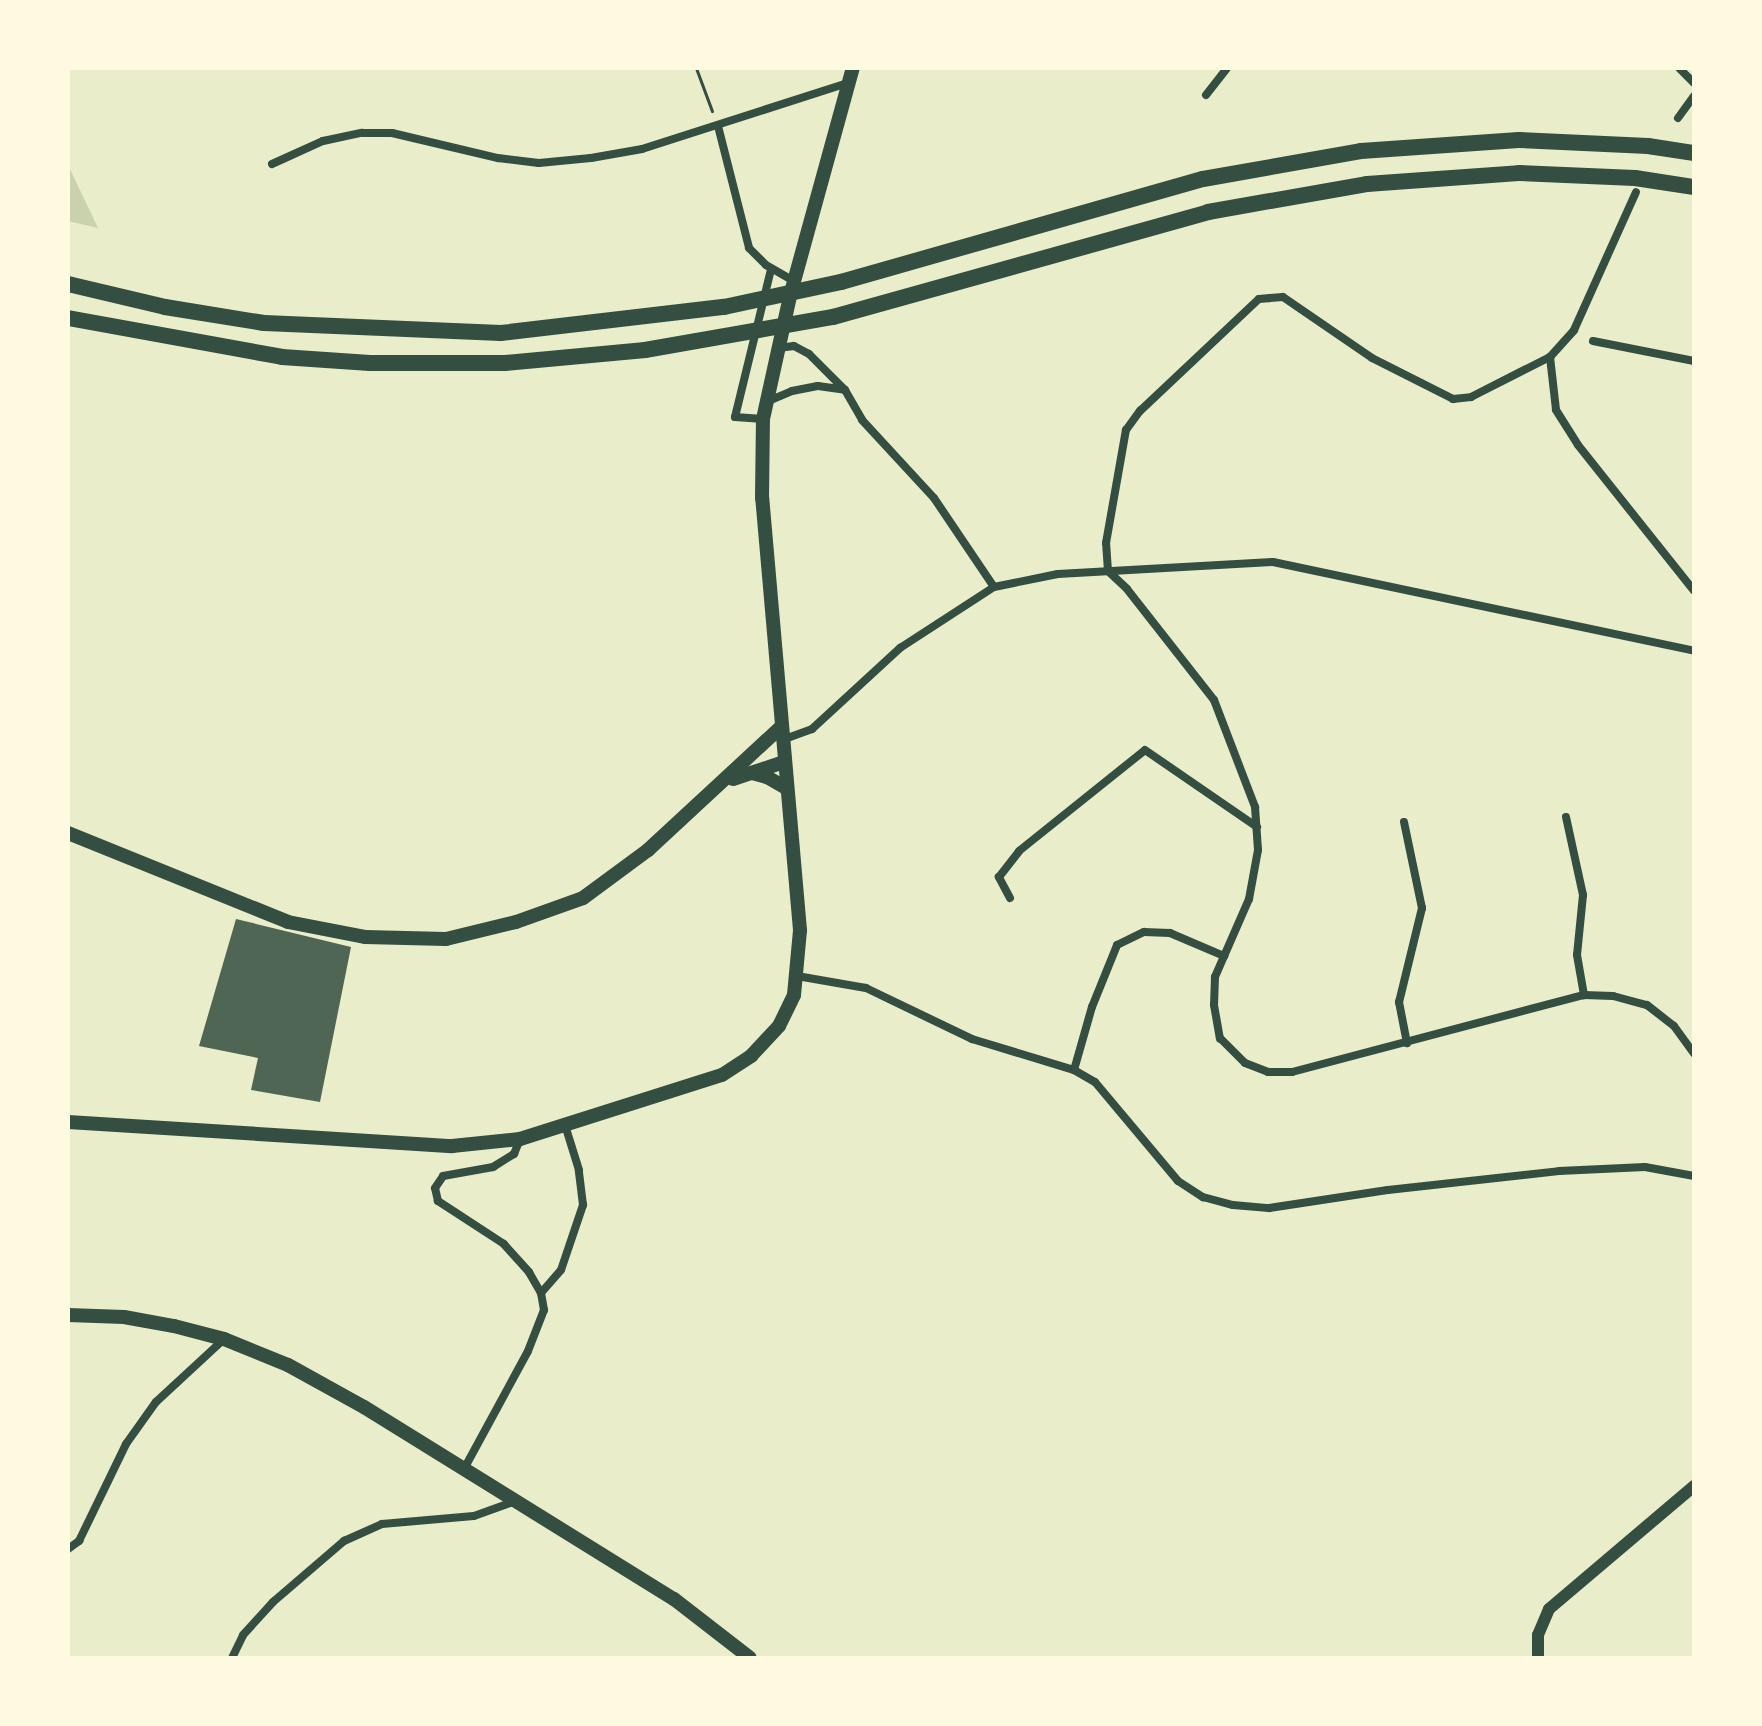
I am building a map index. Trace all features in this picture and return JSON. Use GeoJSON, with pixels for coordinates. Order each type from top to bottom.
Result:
{"type":"FeatureCollection","features":[{"type":"Feature","properties":{"kind":"highway"},"geometry":{"type":"LineString","coordinates":[[68,284],[165,307],[250,320],[354,329],[501,333],[724,307],[841,282],[1203,179],[1361,151],[1519,140],[1648,146],[1694,153]]}},
{"type":"Feature","properties":{"kind":"highway"},"geometry":{"type":"LineString","coordinates":[[68,318],[179,341],[282,357],[370,363],[505,363],[645,350],[833,317],[1208,212],[1367,184],[1519,173],[1635,178],[1694,187]]}},
{"type":"Feature","properties":{"kind":"main road"},"geometry":{"type":"LineString","coordinates":[[68,1122],[452,1146],[520,1139],[722,1075],[742,1062],[779,1026],[794,995],[800,930],[762,498],[763,419],[777,348],[850,76]]}},
{"type":"Feature","properties":{"kind":"main road"},"geometry":{"type":"LineString","coordinates":[[68,833],[288,922],[365,937],[446,939],[516,922],[583,898],[648,850],[781,734]]}},
{"type":"Feature","properties":{"kind":"main road"},"geometry":{"type":"LineString","coordinates":[[721,784],[747,772],[784,762]]}},
{"type":"Feature","properties":{"kind":"main road"},"geometry":{"type":"LineString","coordinates":[[747,772],[767,777],[786,788]]}},
{"type":"Feature","properties":{"kind":"main road"},"geometry":{"type":"LineString","coordinates":[[68,1315],[124,1317],[224,1339],[288,1365],[674,1599],[750,1658]]}},
{"type":"Feature","properties":{"kind":"street"},"geometry":{"type":"LineString","coordinates":[[1206,95],[1227,68]]}},
{"type":"Feature","properties":{"kind":"street"},"geometry":{"type":"LineString","coordinates":[[1679,68],[1694,83]]}},
{"type":"Feature","properties":{"kind":"street"},"geometry":{"type":"LineString","coordinates":[[272,164],[323,141],[362,133],[392,133],[539,163],[642,149],[718,126],[850,76]]}},
{"type":"Feature","properties":{"kind":"street"},"geometry":{"type":"LineString","coordinates":[[1678,118],[1694,96]]}},
{"type":"Feature","properties":{"kind":"street"},"geometry":{"type":"LineString","coordinates":[[718,126],[749,248],[771,269],[794,281]]}},
{"type":"Feature","properties":{"kind":"street"},"geometry":{"type":"LineString","coordinates":[[1636,192],[1574,330],[1550,357],[1471,397],[1453,399],[1429,383],[1372,358],[1283,297],[1259,299],[1140,411],[1126,430],[1106,543],[1108,571],[1127,589],[1214,700],[1255,807],[1258,850],[1249,899],[1215,977],[1214,1005],[1220,1038],[1245,1063],[1268,1072],[1292,1072],[1584,995],[1613,996],[1647,1005],[1674,1026],[1694,1054]]}},
{"type":"Feature","properties":{"kind":"street"},"geometry":{"type":"LineString","coordinates":[[763,419],[735,417],[771,269]]}},
{"type":"Feature","properties":{"kind":"street"},"geometry":{"type":"LineString","coordinates":[[1593,341],[1694,361]]}},
{"type":"Feature","properties":{"kind":"street"},"geometry":{"type":"LineString","coordinates":[[777,348],[794,346],[809,354],[845,390],[862,420],[934,498],[994,587]]}},
{"type":"Feature","properties":{"kind":"street"},"geometry":{"type":"LineString","coordinates":[[1550,357],[1556,410],[1578,445],[1694,591]]}},
{"type":"Feature","properties":{"kind":"street"},"geometry":{"type":"LineString","coordinates":[[766,403],[792,391],[818,386],[845,390]]}},
{"type":"Feature","properties":{"kind":"street"},"geometry":{"type":"LineString","coordinates":[[781,734],[812,729],[900,648],[994,587],[1058,574],[1273,562],[1694,651]]}},
{"type":"Feature","properties":{"kind":"street"},"geometry":{"type":"LineString","coordinates":[[1010,898],[999,877],[1019,851],[1145,750],[1257,827]]}},
{"type":"Feature","properties":{"kind":"street"},"geometry":{"type":"LineString","coordinates":[[1566,817],[1583,895],[1577,955],[1584,995]]}},
{"type":"Feature","properties":{"kind":"street"},"geometry":{"type":"LineString","coordinates":[[1404,822],[1422,908],[1399,1002],[1407,1043]]}},
{"type":"Feature","properties":{"kind":"street"},"geometry":{"type":"LineString","coordinates":[[1074,1070],[1092,1007],[1117,945],[1144,932],[1170,933],[1224,956]]}},
{"type":"Feature","properties":{"kind":"street"},"geometry":{"type":"LineString","coordinates":[[797,976],[866,988],[972,1039],[1074,1070],[1095,1082],[1178,1181],[1203,1197],[1233,1205],[1269,1208],[1388,1190],[1559,1171],[1645,1167],[1694,1176]]}},
{"type":"Feature","properties":{"kind":"street"},"geometry":{"type":"LineString","coordinates":[[541,1293],[561,1270],[583,1205],[579,1170],[565,1125]]}},
{"type":"Feature","properties":{"kind":"street"},"geometry":{"type":"LineString","coordinates":[[464,1469],[528,1351],[544,1310],[541,1293],[529,1272],[504,1244],[438,1201],[435,1188],[443,1176],[493,1167],[514,1154],[520,1139]]}},
{"type":"Feature","properties":{"kind":"street"},"geometry":{"type":"LineString","coordinates":[[68,1549],[79,1541],[126,1444],[156,1402],[224,1339]]}},
{"type":"Feature","properties":{"kind":"street"},"geometry":{"type":"LineString","coordinates":[[1538,1658],[1538,1635],[1549,1609],[1694,1486]]}},
{"type":"Feature","properties":{"kind":"street"},"geometry":{"type":"LineString","coordinates":[[232,1658],[243,1635],[273,1602],[344,1541],[382,1524],[474,1516],[516,1501]]}},
{"type":"Feature","properties":{"kind":"path"},"geometry":{"type":"LineString","coordinates":[[696,68],[718,126]]}},
{"type":"Feature","properties":{"kind":"green space"},"geometry":{"type":"Polygon","coordinates":[[[68,165],[98,228],[68,221],[68,165]]]}},
{"type":"Feature","properties":{"kind":"building"},"geometry":{"type":"Polygon","coordinates":[[[236,919],[351,947],[320,1102],[251,1090],[258,1058],[199,1046],[236,919]]]}}]}
